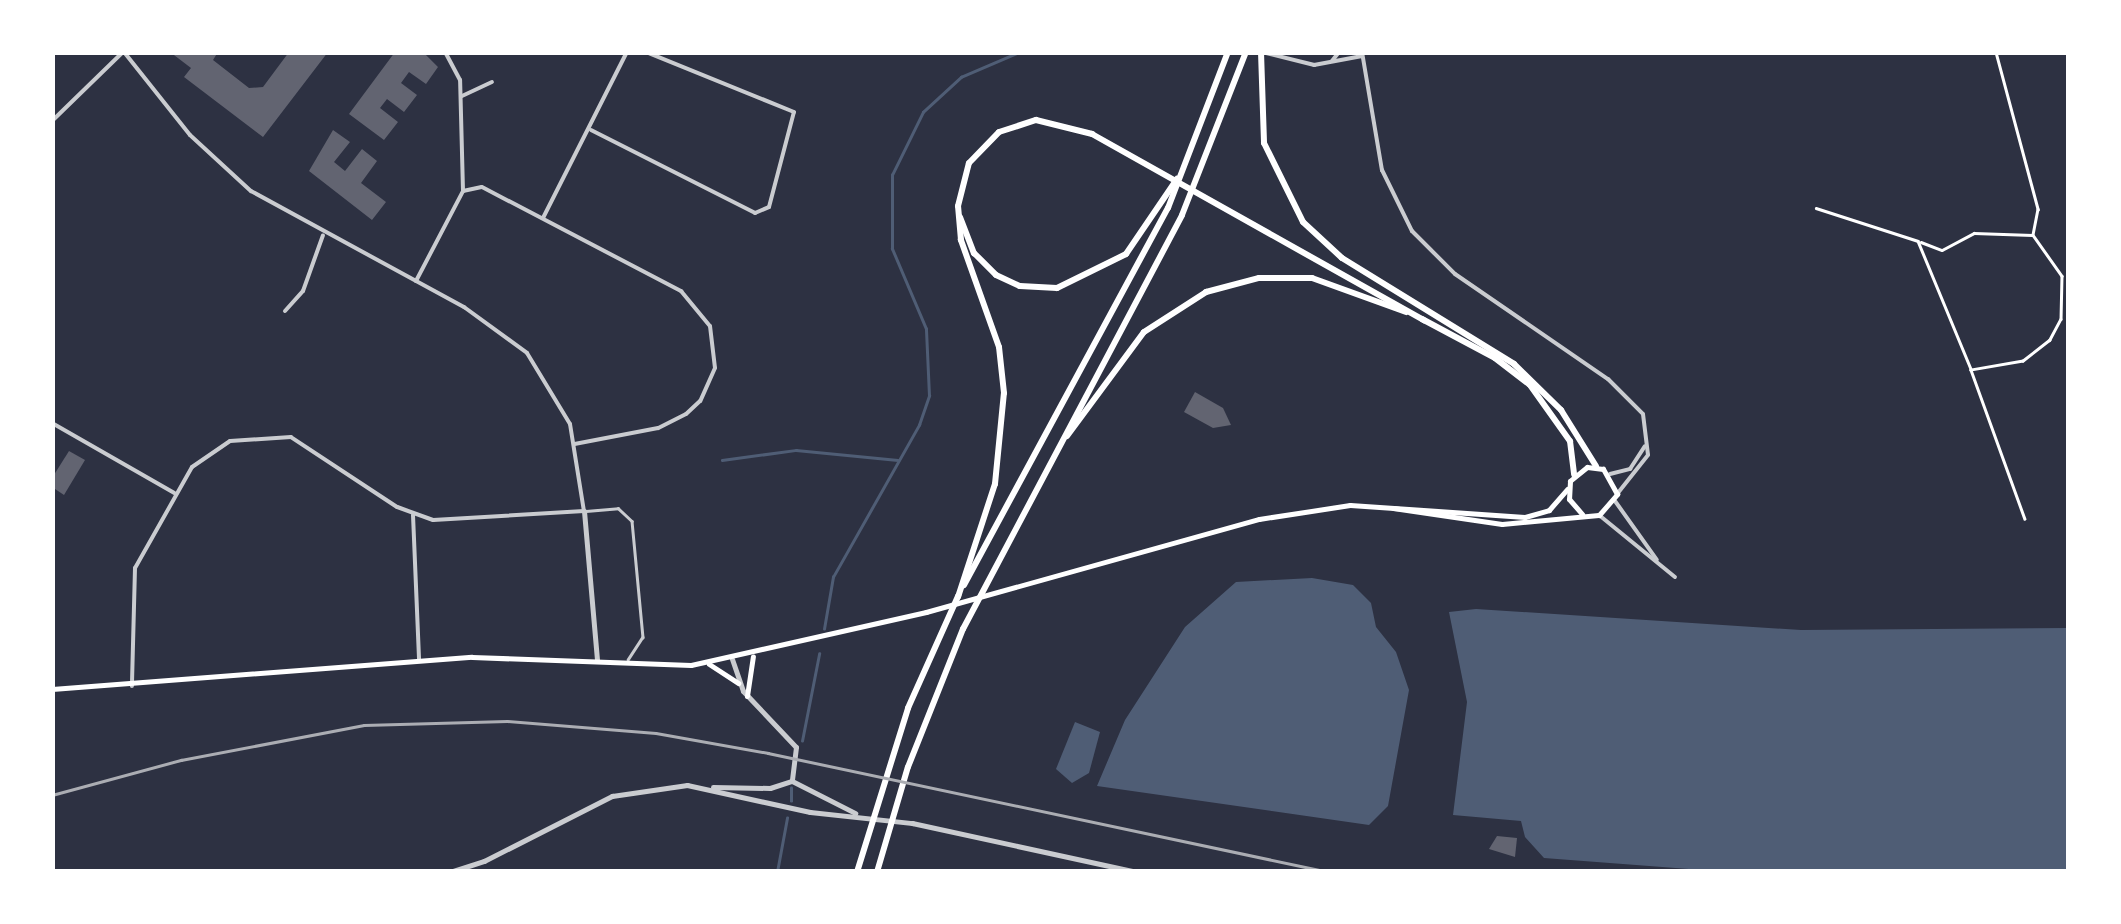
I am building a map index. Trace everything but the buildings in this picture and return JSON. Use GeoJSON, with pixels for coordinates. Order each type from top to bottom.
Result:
{"type":"FeatureCollection","features":[{"type":"Feature","properties":{"kind":"highway"},"geometry":{"type":"LineString","coordinates":[[1261,52],[1264,143],[1288,200],[1342,258],[1514,364],[1579,437],[1596,466]]}},
{"type":"Feature","properties":{"kind":"highway"},"geometry":{"type":"LineString","coordinates":[[958,596],[1191,157],[1228,54]]}},
{"type":"Feature","properties":{"kind":"highway"},"geometry":{"type":"LineString","coordinates":[[877,872],[928,711],[1004,546],[1182,215],[1245,56]]}},
{"type":"Feature","properties":{"kind":"highway"},"geometry":{"type":"LineString","coordinates":[[857,872],[897,739],[958,596],[999,461],[1004,370],[961,240],[958,206],[968,163],[989,139],[1032,121],[1060,123],[1092,134],[1386,294],[1424,320]]}},
{"type":"Feature","properties":{"kind":"highway"},"geometry":{"type":"LineString","coordinates":[[958,206],[980,261],[1010,283],[1035,288],[1078,282],[1105,268],[1126,254],[1165,207]]}},
{"type":"Feature","properties":{"kind":"highway"},"geometry":{"type":"LineString","coordinates":[[1050,462],[1144,332],[1206,292],[1259,278],[1312,278],[1358,290],[1495,358],[1530,385],[1570,441],[1574,474]]}},
{"type":"Feature","properties":{"kind":"highway"},"geometry":{"type":"LineString","coordinates":[[1386,294],[1424,308]]}},
{"type":"Feature","properties":{"kind":"main road"},"geometry":{"type":"LineString","coordinates":[[52,689],[132,686],[419,660],[706,663],[753,656],[926,612],[1223,527],[1328,507],[1382,505],[1525,517],[1549,510],[1568,489],[1574,474],[1596,466],[1610,474],[1616,498],[1600,515],[1502,524],[1382,505]]}},
{"type":"Feature","properties":{"kind":"main road"},"geometry":{"type":"LineString","coordinates":[[1568,489],[1582,514]]}},
{"type":"Feature","properties":{"kind":"main road"},"geometry":{"type":"LineString","coordinates":[[747,696],[753,656]]}},
{"type":"Feature","properties":{"kind":"main road"},"geometry":{"type":"LineString","coordinates":[[706,663],[738,683]]}},
{"type":"Feature","properties":{"kind":"street"},"geometry":{"type":"LineString","coordinates":[[52,121],[123,52],[216,162],[261,198],[500,329],[527,352],[549,380],[575,444],[596,659]]}},
{"type":"Feature","properties":{"kind":"street"},"geometry":{"type":"LineString","coordinates":[[416,281],[463,191],[462,96],[445,52]]}},
{"type":"Feature","properties":{"kind":"street"},"geometry":{"type":"LineString","coordinates":[[544,218],[626,52]]}},
{"type":"Feature","properties":{"kind":"street"},"geometry":{"type":"LineString","coordinates":[[590,130],[755,212],[770,207],[794,112],[646,52]]}},
{"type":"Feature","properties":{"kind":"street"},"geometry":{"type":"LineString","coordinates":[[1261,52],[1304,64],[1362,54],[1382,170],[1412,232],[1455,274],[1635,401],[1648,442],[1643,467],[1616,498],[1663,568]]}},
{"type":"Feature","properties":{"kind":"street"},"geometry":{"type":"LineString","coordinates":[[1332,61],[1339,52]]}},
{"type":"Feature","properties":{"kind":"street"},"geometry":{"type":"LineString","coordinates":[[462,96],[492,82]]}},
{"type":"Feature","properties":{"kind":"street"},"geometry":{"type":"LineString","coordinates":[[463,191],[482,187],[544,218],[681,291],[703,313],[714,340],[710,386],[686,414],[658,428],[575,444]]}},
{"type":"Feature","properties":{"kind":"street"},"geometry":{"type":"LineString","coordinates":[[284,312],[303,291],[324,234]]}},
{"type":"Feature","properties":{"kind":"street"},"geometry":{"type":"LineString","coordinates":[[52,423],[175,493]]}},
{"type":"Feature","properties":{"kind":"street"},"geometry":{"type":"LineString","coordinates":[[132,686],[131,585],[175,493],[214,448],[272,434],[310,446],[413,515],[454,522],[584,511]]}},
{"type":"Feature","properties":{"kind":"street"},"geometry":{"type":"LineString","coordinates":[[1610,474],[1630,469],[1648,442]]}},
{"type":"Feature","properties":{"kind":"street"},"geometry":{"type":"LineString","coordinates":[[413,515],[419,660]]}},
{"type":"Feature","properties":{"kind":"street"},"geometry":{"type":"LineString","coordinates":[[1600,515],[1675,577]]}},
{"type":"Feature","properties":{"kind":"street"},"geometry":{"type":"LineString","coordinates":[[732,659],[738,683],[747,696],[793,742],[792,781]]}},
{"type":"Feature","properties":{"kind":"street"},"geometry":{"type":"LineString","coordinates":[[450,872],[484,861],[612,796],[660,786],[770,788],[792,781],[858,814]]}},
{"type":"Feature","properties":{"kind":"street"},"geometry":{"type":"LineString","coordinates":[[710,788],[802,810],[858,814],[1137,872]]}},
{"type":"Feature","properties":{"kind":"lane"},"geometry":{"type":"LineString","coordinates":[[584,511],[618,508],[632,521],[642,637],[626,662]]}},
{"type":"Feature","properties":{"kind":"path"},"geometry":{"type":"LineString","coordinates":[[1971,370],[2024,361],[2050,340],[2061,319],[2062,276],[2034,235],[2038,209],[1996,52]]}},
{"type":"Feature","properties":{"kind":"path"},"geometry":{"type":"LineString","coordinates":[[1816,208],[1942,250],[1974,232],[2034,235]]}},
{"type":"Feature","properties":{"kind":"path"},"geometry":{"type":"LineString","coordinates":[[1918,240],[2025,519]]}},
{"type":"Feature","properties":{"kind":"water"},"geometry":{"type":"Polygon","coordinates":[[[1312,578],[1353,585],[1371,603],[1376,627],[1396,652],[1409,690],[1388,806],[1369,825],[1097,786],[1125,720],[1185,627],[1236,582],[1312,578]]]}},
{"type":"Feature","properties":{"kind":"water"},"geometry":{"type":"Polygon","coordinates":[[[1476,609],[1801,630],[2068,628],[2068,871],[1728,872],[1544,858],[1525,837],[1521,821],[1453,815],[1467,702],[1449,612],[1476,609]]]}},
{"type":"Feature","properties":{"kind":"water"},"geometry":{"type":"Polygon","coordinates":[[[1075,722],[1100,732],[1089,773],[1072,783],[1056,769],[1075,722]]]}},
{"type":"Feature","properties":{"kind":"waterway"},"geometry":{"type":"LineString","coordinates":[[824,629],[833,577],[919,425],[929,396],[926,329],[892,249],[892,175],[923,112],[961,77],[1019,52]]}},
{"type":"Feature","properties":{"kind":"waterway"},"geometry":{"type":"LineString","coordinates":[[722,460],[796,450],[898,460]]}},
{"type":"Feature","properties":{"kind":"waterway"},"geometry":{"type":"LineString","coordinates":[[802,741],[819,654]]}},
{"type":"Feature","properties":{"kind":"waterway"},"geometry":{"type":"LineString","coordinates":[[791,788],[791,801]]}},
{"type":"Feature","properties":{"kind":"waterway"},"geometry":{"type":"LineString","coordinates":[[777,872],[787,818]]}},
{"type":"Feature","properties":{"kind":"railway"},"geometry":{"type":"LineString","coordinates":[[52,795],[181,760],[364,725],[507,721],[656,733],[768,753],[1329,872]]}}]}
